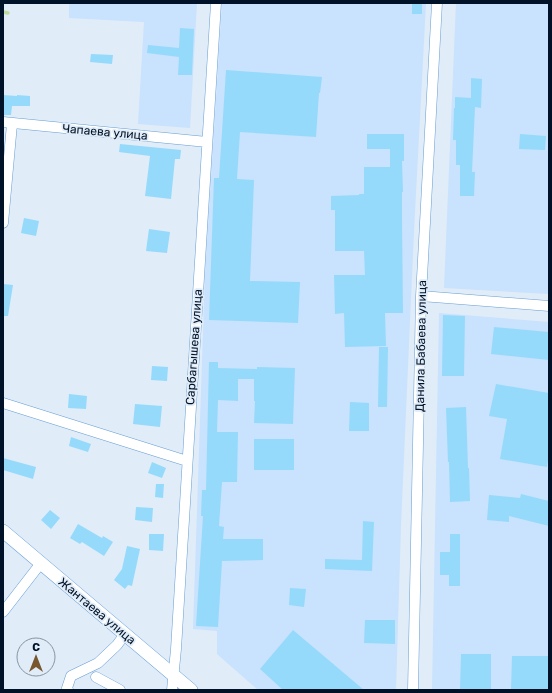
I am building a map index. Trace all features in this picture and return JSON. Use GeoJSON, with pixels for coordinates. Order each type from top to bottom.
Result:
{"type":"FeatureCollection","features":[{"type":"Feature","properties":{"kind":"main road","name":"Жантаева улица"},"geometry":{"type":"LineString","coordinates":[[3,531],[191,690]]}},
{"type":"Feature","properties":{"kind":"street","name":"Сарбагышева улица"},"geometry":{"type":"LineString","coordinates":[[172,690],[176,649],[206,142],[216,3]]}},
{"type":"Feature","properties":{"kind":"street","name":"Данила Бабаева улица"},"geometry":{"type":"LineString","coordinates":[[413,690],[422,296],[437,3]]}},
{"type":"Feature","properties":{"kind":"street","name":"Чапаева улица"},"geometry":{"type":"LineString","coordinates":[[7,123],[206,142]]}},
{"type":"Feature","properties":{"kind":"street"},"geometry":{"type":"LineString","coordinates":[[3,222],[7,123]]}},
{"type":"Feature","properties":{"kind":"street"},"geometry":{"type":"LineString","coordinates":[[422,296],[549,306]]}},
{"type":"Feature","properties":{"kind":"street"},"geometry":{"type":"LineString","coordinates":[[3,403],[187,461]]}},
{"type":"Feature","properties":{"kind":"street"},"geometry":{"type":"LineString","coordinates":[[4,609],[41,563]]}},
{"type":"Feature","properties":{"kind":"street"},"geometry":{"type":"LineString","coordinates":[[68,690],[67,688],[71,676],[98,664],[117,645],[125,634]]}},
{"type":"Feature","properties":{"kind":"street"},"geometry":{"type":"LineString","coordinates":[[96,677],[120,690]]}},
{"type":"Feature","properties":{"kind":"shaded area"},"geometry":{"type":"Polygon","coordinates":[[[69,3],[197,3],[190,128],[138,124],[144,22],[69,18],[69,3]]]}},
{"type":"Feature","properties":{"kind":"shaded area"},"geometry":{"type":"Polygon","coordinates":[[[222,3],[426,3],[401,525],[396,690],[258,690],[217,654],[217,631],[193,629],[205,273],[222,3]]]}},
{"type":"Feature","properties":{"kind":"shaded area"},"geometry":{"type":"Polygon","coordinates":[[[456,3],[549,3],[549,294],[444,288],[456,3]]]}},
{"type":"Feature","properties":{"kind":"shaded area"},"geometry":{"type":"Polygon","coordinates":[[[439,313],[549,322],[549,690],[432,690],[439,313]]]}},
{"type":"Feature","properties":{"kind":"building"},"geometry":{"type":"Polygon","coordinates":[[[412,3],[422,3],[422,14],[412,14],[412,3]]]}},
{"type":"Feature","properties":{"kind":"building"},"geometry":{"type":"Polygon","coordinates":[[[180,28],[194,29],[192,75],[178,75],[179,57],[147,53],[148,45],[179,48],[180,28]]]}},
{"type":"Feature","properties":{"kind":"building"},"geometry":{"type":"Polygon","coordinates":[[[91,54],[113,55],[112,64],[90,62],[91,54]]]}},
{"type":"Feature","properties":{"kind":"building"},"geometry":{"type":"Polygon","coordinates":[[[226,70],[322,77],[319,93],[316,137],[240,132],[237,179],[254,180],[250,281],[300,282],[298,323],[209,320],[214,178],[219,178],[226,70]]]}},
{"type":"Feature","properties":{"kind":"building"},"geometry":{"type":"Polygon","coordinates":[[[471,78],[482,79],[481,108],[475,107],[472,172],[475,172],[474,196],[460,196],[460,165],[456,165],[456,140],[453,140],[455,97],[471,98],[471,78]]]}},
{"type":"Feature","properties":{"kind":"building"},"geometry":{"type":"Polygon","coordinates":[[[3,95],[30,96],[30,106],[12,106],[11,115],[3,115],[3,95]]]}},
{"type":"Feature","properties":{"kind":"building"},"geometry":{"type":"Polygon","coordinates":[[[367,134],[404,134],[404,161],[402,161],[403,313],[385,313],[386,346],[345,347],[344,313],[335,314],[334,275],[365,275],[364,251],[335,251],[335,210],[331,210],[331,196],[364,194],[364,167],[390,167],[390,149],[367,149],[367,134]]]}},
{"type":"Feature","properties":{"kind":"building"},"geometry":{"type":"Polygon","coordinates":[[[520,134],[546,136],[545,150],[519,149],[520,134]]]}},
{"type":"Feature","properties":{"kind":"building"},"geometry":{"type":"Polygon","coordinates":[[[120,144],[181,150],[180,159],[175,159],[171,199],[145,196],[150,156],[119,152],[120,144]]]}},
{"type":"Feature","properties":{"kind":"building"},"geometry":{"type":"Polygon","coordinates":[[[24,218],[39,221],[36,236],[21,233],[24,218]]]}},
{"type":"Feature","properties":{"kind":"building"},"geometry":{"type":"Polygon","coordinates":[[[149,229],[170,232],[167,253],[146,251],[149,229]]]}},
{"type":"Feature","properties":{"kind":"building"},"geometry":{"type":"Polygon","coordinates":[[[3,284],[13,285],[8,316],[3,316],[3,284]]]}},
{"type":"Feature","properties":{"kind":"building"},"geometry":{"type":"Polygon","coordinates":[[[443,315],[465,316],[464,376],[442,376],[443,315]]]}},
{"type":"Feature","properties":{"kind":"building"},"geometry":{"type":"Polygon","coordinates":[[[494,327],[549,332],[549,360],[491,354],[494,327]]]}},
{"type":"Feature","properties":{"kind":"building"},"geometry":{"type":"Polygon","coordinates":[[[379,347],[388,347],[387,407],[378,407],[379,347]]]}},
{"type":"Feature","properties":{"kind":"building"},"geometry":{"type":"Polygon","coordinates":[[[209,362],[218,362],[218,368],[295,368],[293,424],[254,423],[254,379],[238,379],[238,401],[218,400],[217,432],[238,432],[237,482],[222,482],[219,526],[224,527],[223,539],[263,539],[263,560],[222,561],[218,627],[196,626],[203,516],[201,516],[202,490],[206,490],[209,362]]]}},
{"type":"Feature","properties":{"kind":"building"},"geometry":{"type":"Polygon","coordinates":[[[152,366],[168,367],[167,381],[151,380],[152,366]]]}},
{"type":"Feature","properties":{"kind":"building"},"geometry":{"type":"Polygon","coordinates":[[[496,384],[549,393],[549,454],[547,467],[500,459],[507,419],[489,416],[496,384]]]}},
{"type":"Feature","properties":{"kind":"building"},"geometry":{"type":"Polygon","coordinates":[[[69,394],[87,396],[86,409],[68,408],[69,394]]]}},
{"type":"Feature","properties":{"kind":"building"},"geometry":{"type":"Polygon","coordinates":[[[350,402],[369,403],[369,431],[349,431],[350,402]]]}},
{"type":"Feature","properties":{"kind":"building"},"geometry":{"type":"Polygon","coordinates":[[[135,404],[162,406],[160,427],[133,424],[135,404]]]}},
{"type":"Feature","properties":{"kind":"building"},"geometry":{"type":"Polygon","coordinates":[[[466,407],[470,501],[450,502],[446,408],[466,407]]]}},
{"type":"Feature","properties":{"kind":"building"},"geometry":{"type":"Polygon","coordinates":[[[71,437],[91,444],[88,452],[69,446],[71,437]]]}},
{"type":"Feature","properties":{"kind":"building"},"geometry":{"type":"Polygon","coordinates":[[[254,439],[294,439],[294,470],[254,470],[254,439]]]}},
{"type":"Feature","properties":{"kind":"building"},"geometry":{"type":"Polygon","coordinates":[[[3,458],[36,467],[33,479],[3,470],[3,458]]]}},
{"type":"Feature","properties":{"kind":"building"},"geometry":{"type":"Polygon","coordinates":[[[152,462],[166,468],[162,478],[148,473],[152,462]]]}},
{"type":"Feature","properties":{"kind":"building"},"geometry":{"type":"Polygon","coordinates":[[[156,484],[164,484],[163,498],[155,497],[156,484]]]}},
{"type":"Feature","properties":{"kind":"building"},"geometry":{"type":"Polygon","coordinates":[[[521,494],[549,501],[549,526],[509,516],[509,522],[487,520],[489,495],[520,498],[521,494]]]}},
{"type":"Feature","properties":{"kind":"building"},"geometry":{"type":"Polygon","coordinates":[[[136,507],[153,508],[152,522],[135,520],[136,507]]]}},
{"type":"Feature","properties":{"kind":"building"},"geometry":{"type":"Polygon","coordinates":[[[50,510],[60,518],[51,529],[41,520],[50,510]]]}},
{"type":"Feature","properties":{"kind":"building"},"geometry":{"type":"Polygon","coordinates":[[[363,521],[374,522],[372,571],[325,569],[325,559],[362,560],[363,521]]]}},
{"type":"Feature","properties":{"kind":"building"},"geometry":{"type":"Polygon","coordinates":[[[78,524],[102,538],[103,536],[113,542],[104,556],[82,542],[80,544],[70,538],[78,524]]]}},
{"type":"Feature","properties":{"kind":"building"},"geometry":{"type":"Polygon","coordinates":[[[149,534],[164,534],[163,551],[149,550],[149,534]]]}},
{"type":"Feature","properties":{"kind":"building"},"geometry":{"type":"Polygon","coordinates":[[[450,534],[460,534],[460,586],[449,586],[449,575],[440,575],[440,552],[450,552],[450,534]]]}},
{"type":"Feature","properties":{"kind":"building"},"geometry":{"type":"Polygon","coordinates":[[[127,546],[140,549],[132,586],[128,585],[125,589],[114,580],[122,569],[127,546]]]}},
{"type":"Feature","properties":{"kind":"building"},"geometry":{"type":"Polygon","coordinates":[[[290,588],[306,589],[304,607],[289,605],[290,588]]]}},
{"type":"Feature","properties":{"kind":"building"},"geometry":{"type":"Polygon","coordinates":[[[365,620],[395,620],[395,644],[364,643],[365,620]]]}},
{"type":"Feature","properties":{"kind":"building"},"geometry":{"type":"Polygon","coordinates":[[[293,630],[364,690],[283,690],[260,669],[293,630]]]}},
{"type":"Feature","properties":{"kind":"building"},"geometry":{"type":"Polygon","coordinates":[[[461,654],[491,654],[491,690],[460,690],[461,654]]]}},
{"type":"Feature","properties":{"kind":"building"},"geometry":{"type":"Polygon","coordinates":[[[512,656],[549,656],[549,690],[511,690],[512,656]]]}},
{"type":"Feature","properties":{"kind":"waterway"},"geometry":{"type":"LineString","coordinates":[[3,12],[8,13]]}}]}
